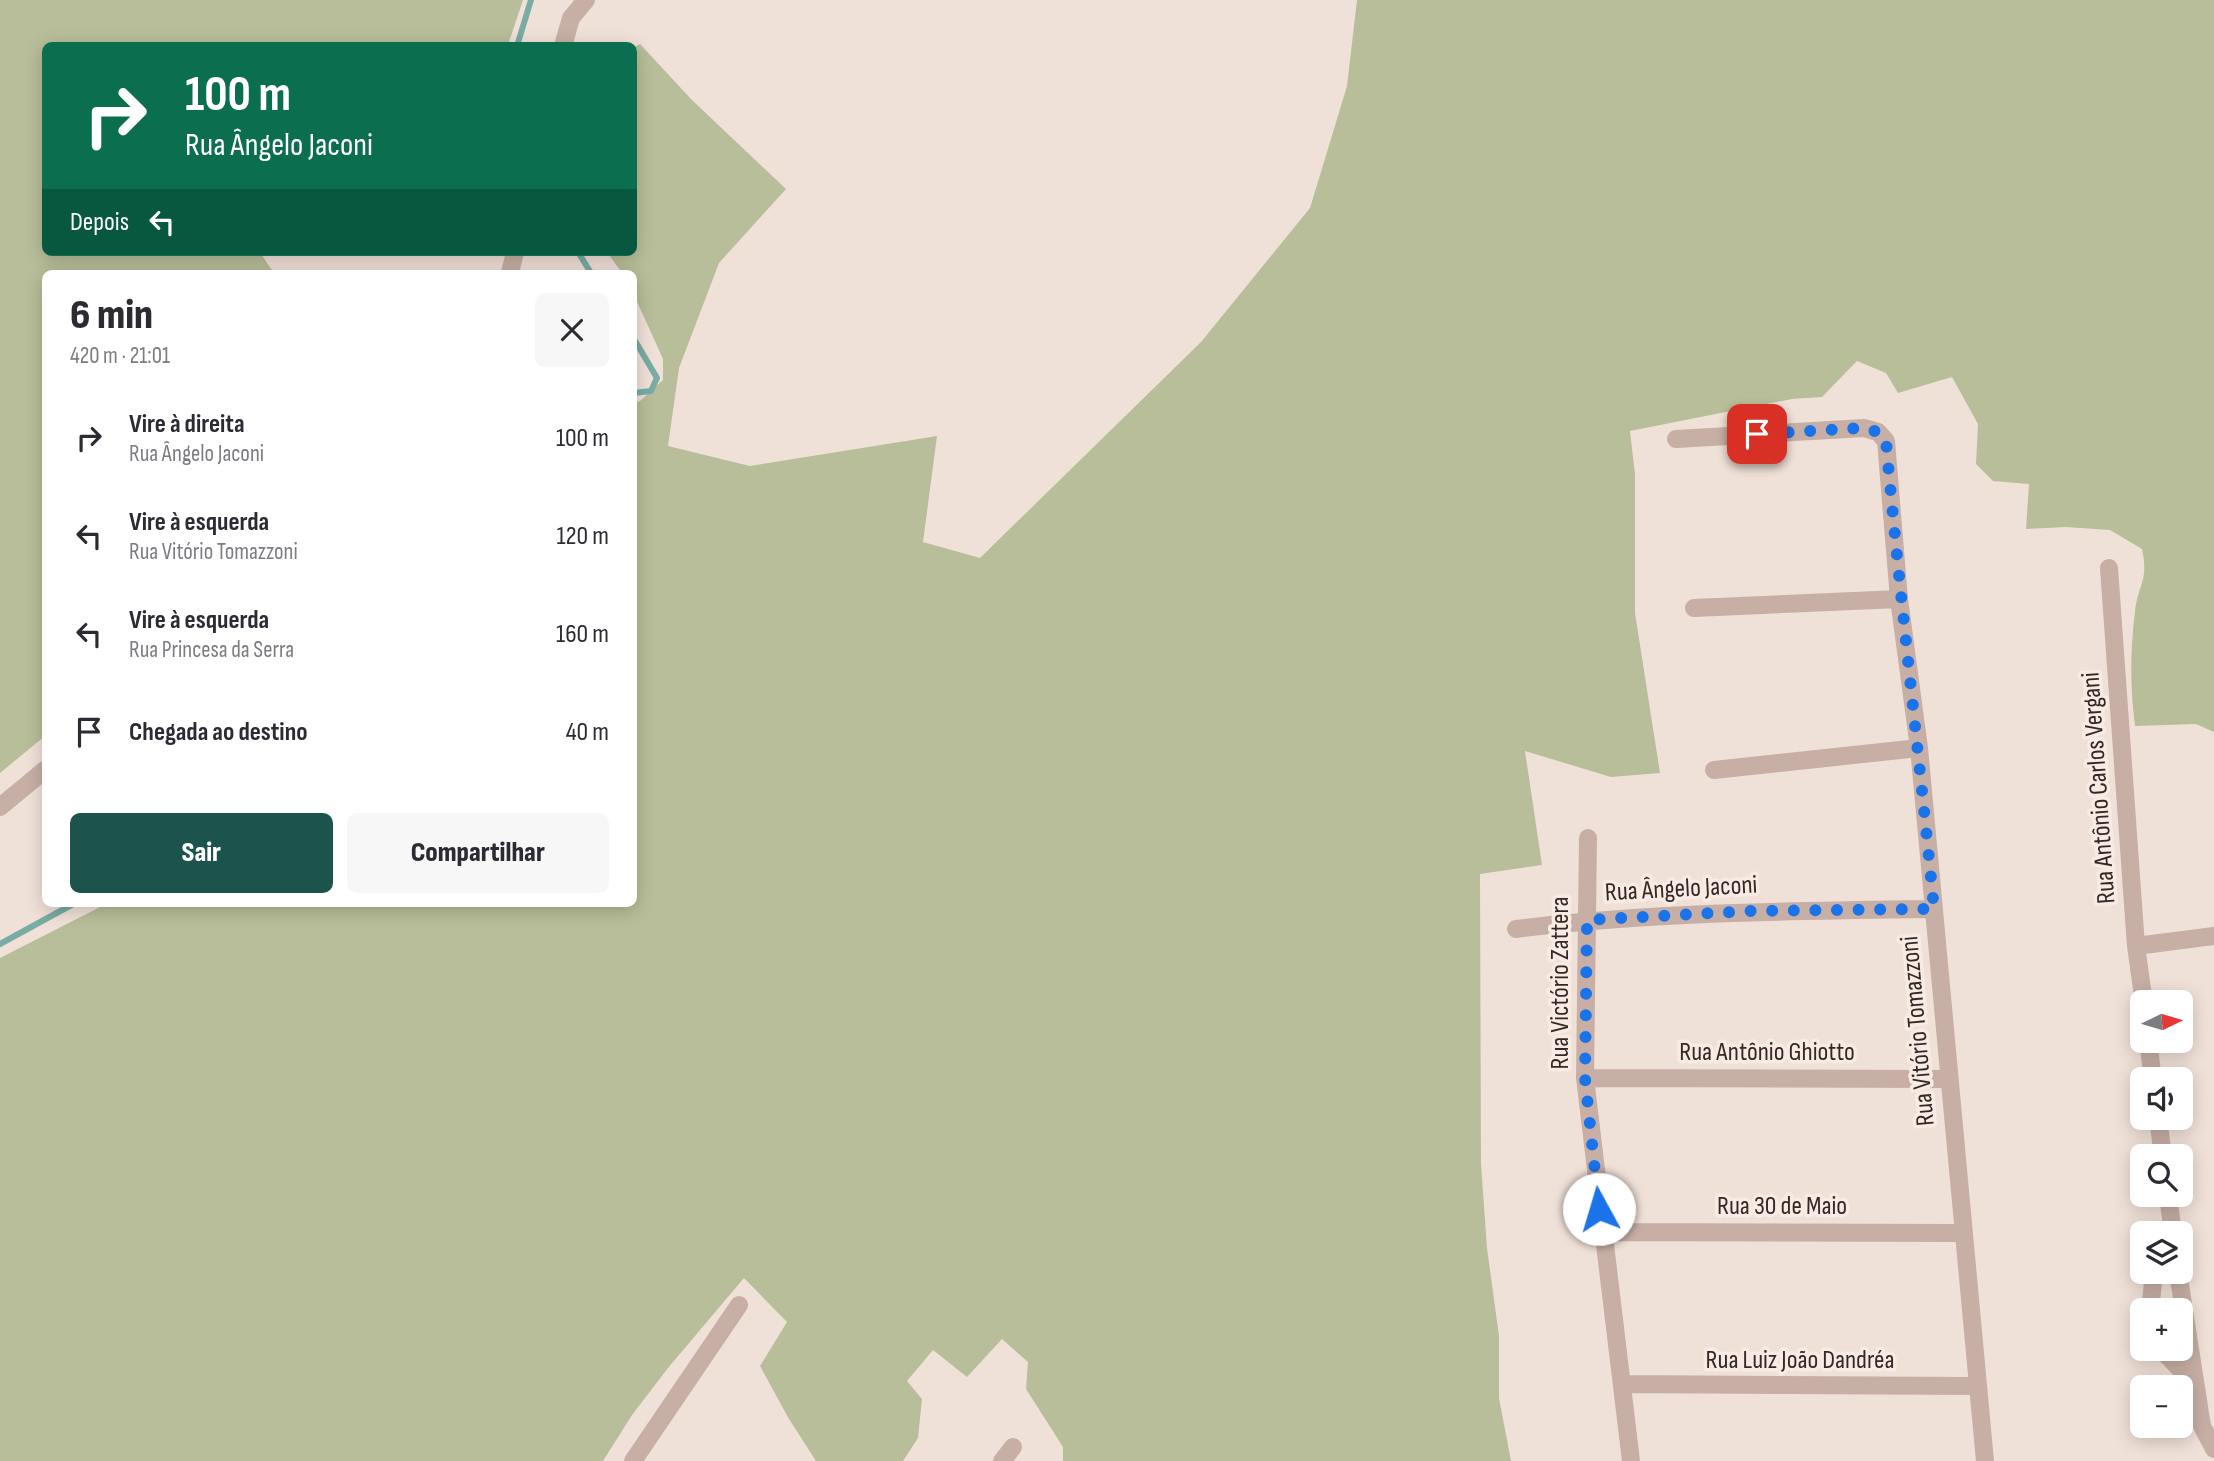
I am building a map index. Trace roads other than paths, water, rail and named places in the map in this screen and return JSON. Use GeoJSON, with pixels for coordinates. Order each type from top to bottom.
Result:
{"type":"FeatureCollection","features":[{"type":"Feature","properties":{"kind":"street"},"geometry":{"type":"LineString","coordinates":[[564,42],[571,18],[586,0]]}},
{"type":"Feature","properties":{"kind":"street","name":"Rua Vitório Tomazzoni"},"geometry":{"type":"LineString","coordinates":[[1676,439],[1864,428],[1878,432],[1886,441],[1899,599],[1919,748],[1985,1461]]}},
{"type":"Feature","properties":{"kind":"street","name":"Rua Antônio Carlos Vergani"},"geometry":{"type":"LineString","coordinates":[[2109,568],[2136,946],[2142,990]]}},
{"type":"Feature","properties":{"kind":"street"},"geometry":{"type":"LineString","coordinates":[[1695,608],[1899,599]]}},
{"type":"Feature","properties":{"kind":"street"},"geometry":{"type":"LineString","coordinates":[[1714,769],[1919,748]]}},
{"type":"Feature","properties":{"kind":"street"},"geometry":{"type":"LineString","coordinates":[[0,807],[42,772]]}},
{"type":"Feature","properties":{"kind":"street","name":"Rua Victório Zattera"},"geometry":{"type":"LineString","coordinates":[[1588,838],[1585,1078],[1601,1232],[1631,1461]]}},
{"type":"Feature","properties":{"kind":"street","name":"Rua Ângelo Jaconi"},"geometry":{"type":"LineString","coordinates":[[1516,929],[1587,920],[1750,911],[1934,909]]}},
{"type":"Feature","properties":{"kind":"street"},"geometry":{"type":"LineString","coordinates":[[2136,946],[2214,936]]}},
{"type":"Feature","properties":{"kind":"street","name":"Rua Antônio Ghiotto"},"geometry":{"type":"LineString","coordinates":[[1585,1078],[1948,1079]]}},
{"type":"Feature","properties":{"kind":"street","name":"Rua 30 de Maio"},"geometry":{"type":"LineString","coordinates":[[1601,1232],[1963,1233]]}},
{"type":"Feature","properties":{"kind":"street"},"geometry":{"type":"LineString","coordinates":[[2180,1284],[2202,1426],[2214,1449]]}},
{"type":"Feature","properties":{"kind":"street"},"geometry":{"type":"LineString","coordinates":[[633,1461],[739,1305]]}},
{"type":"Feature","properties":{"kind":"street"},"geometry":{"type":"LineString","coordinates":[[2173,1361],[2196,1385]]}},
{"type":"Feature","properties":{"kind":"street","name":"Rua Luiz João Dandréa"},"geometry":{"type":"LineString","coordinates":[[1622,1384],[1978,1386]]}},
{"type":"Feature","properties":{"kind":"waterway"},"geometry":{"type":"LineString","coordinates":[[518,42],[531,0]]}},
{"type":"Feature","properties":{"kind":"waterway"},"geometry":{"type":"LineString","coordinates":[[580,256],[589,270]]}},
{"type":"Feature","properties":{"kind":"waterway"},"geometry":{"type":"LineString","coordinates":[[637,344],[657,378],[651,391],[637,393]]}},
{"type":"Feature","properties":{"kind":"waterway"},"geometry":{"type":"LineString","coordinates":[[0,944],[68,907]]}}]}
